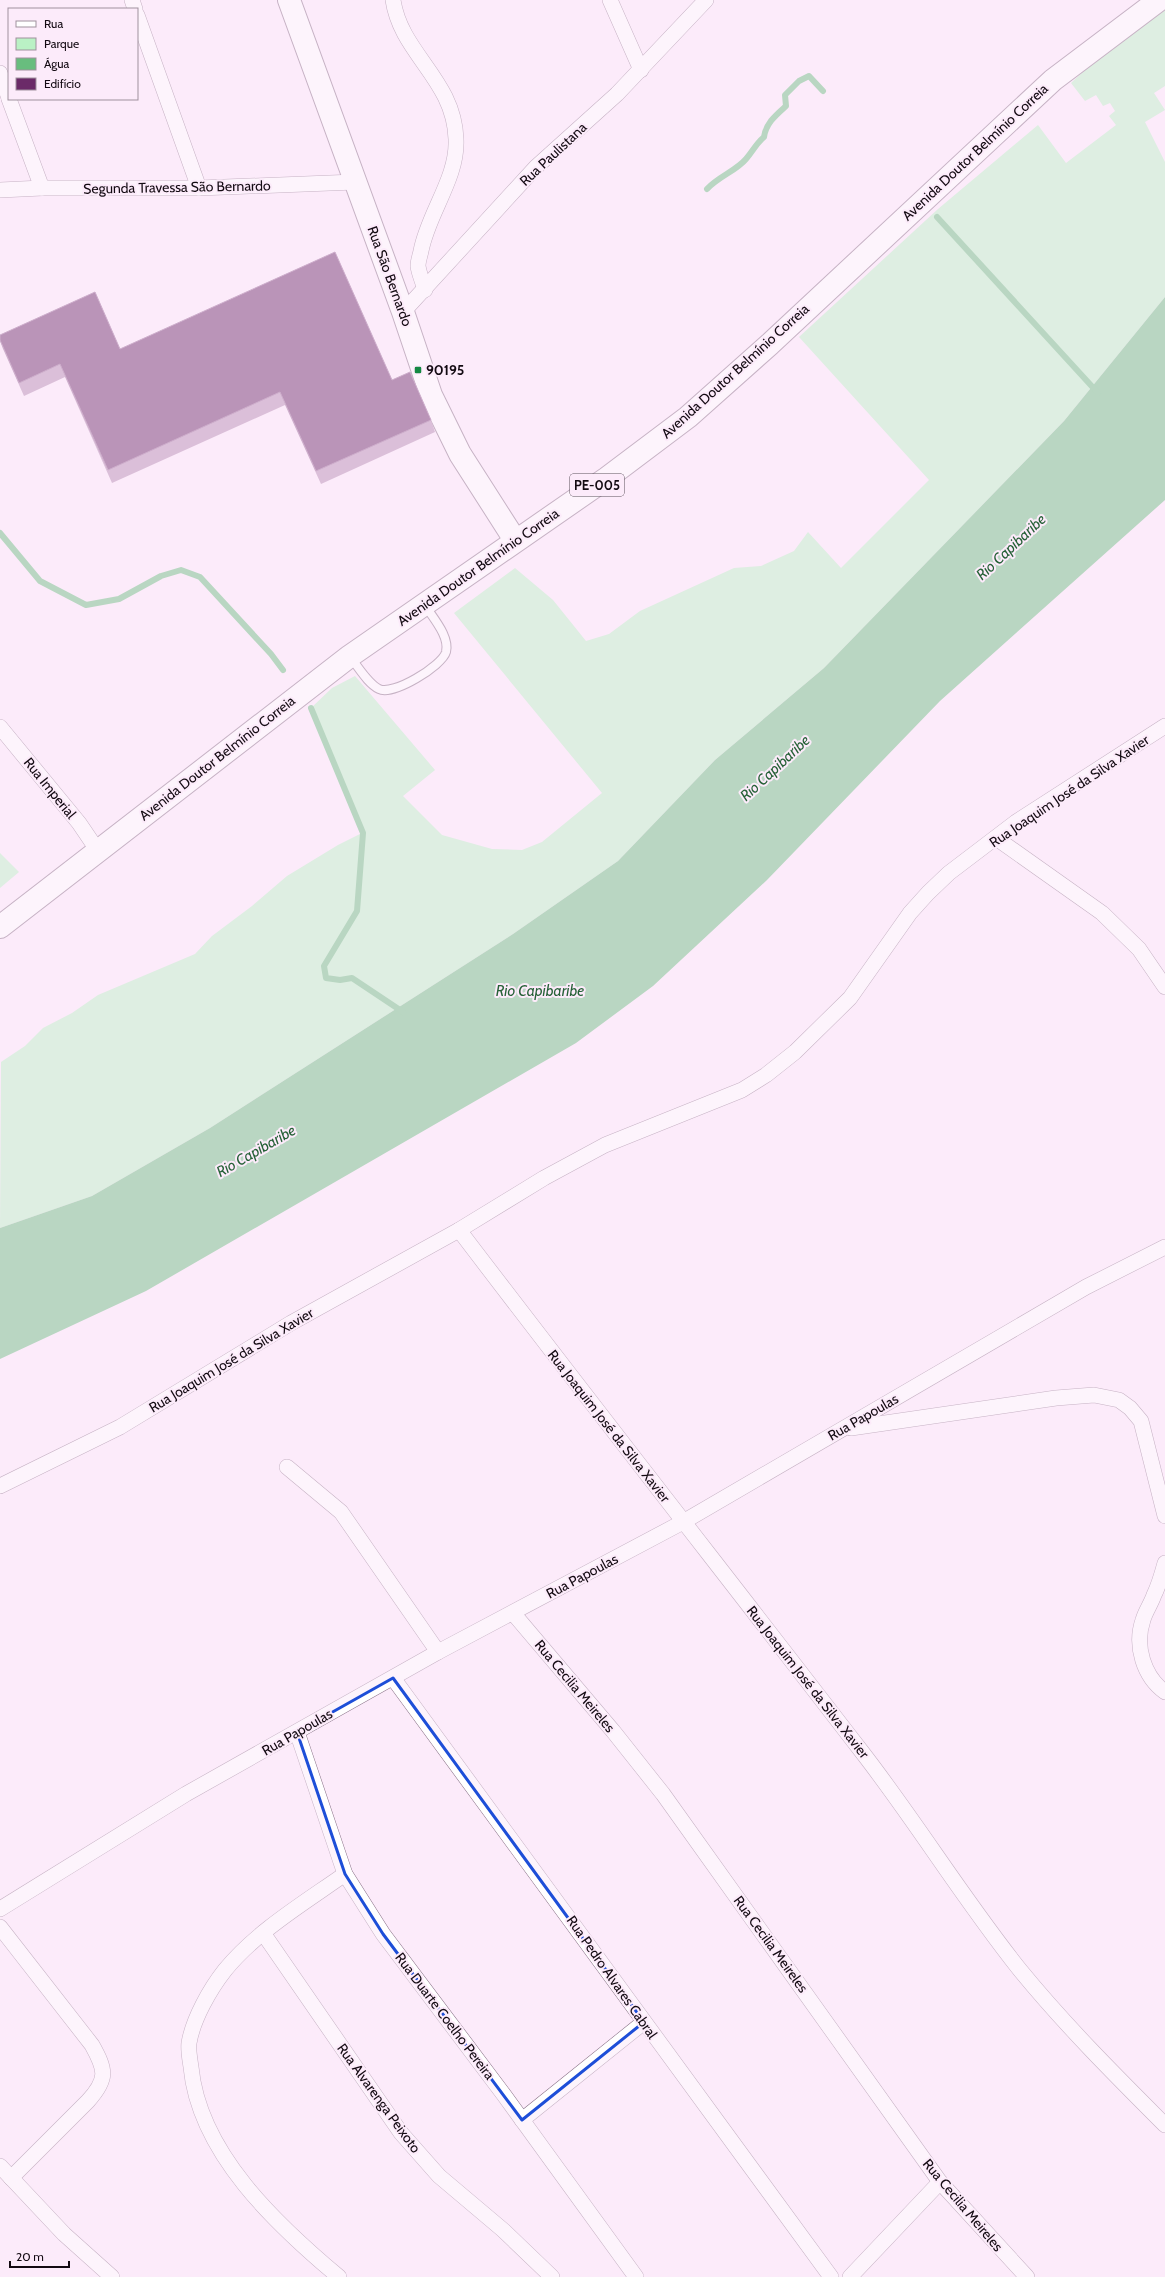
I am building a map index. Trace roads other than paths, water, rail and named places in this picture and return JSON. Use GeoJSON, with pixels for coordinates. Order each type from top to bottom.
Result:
{"type":"FeatureCollection","features":[{"type":"Feature","properties":{"kind":"main road","name":"Rua São Bernardo"},"geometry":{"type":"LineString","coordinates":[[289,0],[403,312],[431,395],[460,454],[516,540]]}},
{"type":"Feature","properties":{"kind":"main road","name":"Avenida Doutor Belmínio Correia"},"geometry":{"type":"LineString","coordinates":[[0,927],[350,656],[607,478],[688,417],[770,344],[1048,85],[1159,0]]}},
{"type":"Feature","properties":{"kind":"street"},"geometry":{"type":"LineString","coordinates":[[393,0],[398,20],[408,39],[436,77],[447,98],[455,120],[456,140],[454,159],[423,238],[418,265],[425,290]]}},
{"type":"Feature","properties":{"kind":"street"},"geometry":{"type":"LineString","coordinates":[[610,0],[641,70]]}},
{"type":"Feature","properties":{"kind":"street","name":"Rua Paulistana"},"geometry":{"type":"LineString","coordinates":[[403,312],[425,290],[536,167],[617,94],[706,0]]}},
{"type":"Feature","properties":{"kind":"street"},"geometry":{"type":"LineString","coordinates":[[138,18],[199,188]]}},
{"type":"Feature","properties":{"kind":"street"},"geometry":{"type":"LineString","coordinates":[[0,73],[8,95]]}},
{"type":"Feature","properties":{"kind":"street"},"geometry":{"type":"LineString","coordinates":[[10,100],[42,188]]}},
{"type":"Feature","properties":{"kind":"street","name":"Segunda Travessa São Bernardo"},"geometry":{"type":"LineString","coordinates":[[0,190],[42,188],[199,188],[355,182]]}},
{"type":"Feature","properties":{"kind":"street","name":"Rua Imperial"},"geometry":{"type":"LineString","coordinates":[[0,726],[79,823],[98,851]]}},
{"type":"Feature","properties":{"kind":"street","name":"Rua Joaquim José da Silva Xavier"},"geometry":{"type":"LineString","coordinates":[[0,1486],[120,1427],[291,1323],[459,1230],[544,1178],[605,1145],[742,1090],[766,1075],[795,1052],[850,998],[893,936],[928,893],[949,873],[1016,822],[1165,726]]}},
{"type":"Feature","properties":{"kind":"street"},"geometry":{"type":"LineString","coordinates":[[996,838],[1102,913],[1139,949],[1165,987]]}},
{"type":"Feature","properties":{"kind":"street","name":"Rua Joaquim José da Silva Xavier"},"geometry":{"type":"LineString","coordinates":[[459,1230],[879,1774],[951,1878],[1020,1970],[1093,2052],[1165,2125]]}},
{"type":"Feature","properties":{"kind":"street","name":"Rua Papoulas"},"geometry":{"type":"LineString","coordinates":[[0,1909],[186,1794],[438,1652],[683,1522],[1086,1287],[1165,1247]]}},
{"type":"Feature","properties":{"kind":"street"},"geometry":{"type":"LineString","coordinates":[[843,1429],[1056,1398],[1094,1395],[1119,1400],[1130,1408],[1140,1421],[1165,1516]]}},
{"type":"Feature","properties":{"kind":"street"},"geometry":{"type":"LineString","coordinates":[[287,1467],[341,1512],[438,1652]]}},
{"type":"Feature","properties":{"kind":"street"},"geometry":{"type":"LineString","coordinates":[[1165,1563],[1155,1594],[1142,1622],[1140,1646],[1144,1668],[1158,1687],[1165,1692]]}},
{"type":"Feature","properties":{"kind":"street","name":"Rua Cecilia Meireles"},"geometry":{"type":"LineString","coordinates":[[513,1613],[613,1731],[663,1794],[940,2182],[1027,2277]]}},
{"type":"Feature","properties":{"kind":"street","name":"Rua Pedro Alvares Cabral"},"geometry":{"type":"LineString","coordinates":[[394,1678],[831,2277]]}},
{"type":"Feature","properties":{"kind":"street","name":"Rua Duarte Coelho Pereira"},"geometry":{"type":"LineString","coordinates":[[297,1732],[345,1874],[383,1934],[522,2120],[636,2277]]}},
{"type":"Feature","properties":{"kind":"street"},"geometry":{"type":"LineString","coordinates":[[339,2277],[297,2241],[265,2209],[229,2162],[204,2119],[192,2083],[189,2043],[203,2002],[225,1970],[263,1933],[345,1874]]}},
{"type":"Feature","properties":{"kind":"street"},"geometry":{"type":"LineString","coordinates":[[0,1927],[92,2045],[101,2061],[104,2077],[99,2089],[88,2101],[11,2178]]}},
{"type":"Feature","properties":{"kind":"street","name":"Rua Alvarenga Peixoto"},"geometry":{"type":"LineString","coordinates":[[263,1933],[401,2133],[439,2176],[503,2230],[552,2277]]}},
{"type":"Feature","properties":{"kind":"street"},"geometry":{"type":"LineString","coordinates":[[522,2120],[644,2022]]}},
{"type":"Feature","properties":{"kind":"street"},"geometry":{"type":"LineString","coordinates":[[0,2166],[64,2234],[112,2277]]}},
{"type":"Feature","properties":{"kind":"street"},"geometry":{"type":"LineString","coordinates":[[850,2277],[940,2182]]}},
{"type":"Feature","properties":{"kind":"lane"},"geometry":{"type":"LineString","coordinates":[[350,656],[370,681],[379,689],[389,691],[401,687],[432,666],[444,655],[446,651],[445,640],[424,605]]}},
{"type":"Feature","properties":{"kind":"water","name":"Rio Capibaribe"},"geometry":{"type":"Polygon","coordinates":[[[1165,297],[1165,500],[940,701],[767,880],[653,986],[576,1043],[146,1291],[0,1359],[0,1228],[92,1196],[210,1128],[513,934],[618,861],[715,760],[824,668],[1064,421],[1165,297]]]}},
{"type":"Feature","properties":{"kind":"waterway"},"geometry":{"type":"LineString","coordinates":[[707,189],[746,159],[764,137],[765,132],[772,120],[786,106],[785,95],[799,81],[809,76],[823,91]]}},
{"type":"Feature","properties":{"kind":"waterway"},"geometry":{"type":"LineString","coordinates":[[937,217],[1098,393]]}},
{"type":"Feature","properties":{"kind":"waterway"},"geometry":{"type":"LineString","coordinates":[[0,533],[40,581],[86,605],[119,599],[161,576],[181,570],[200,577],[271,654],[283,670]]}},
{"type":"Feature","properties":{"kind":"waterway"},"geometry":{"type":"LineString","coordinates":[[311,708],[363,833],[357,911],[324,966],[326,978],[340,980],[352,978],[403,1012]]}},
{"type":"Feature","properties":{"kind":"place","name":"90195"},"geometry":{"type":"Point","coordinates":[418,370]}}]}
